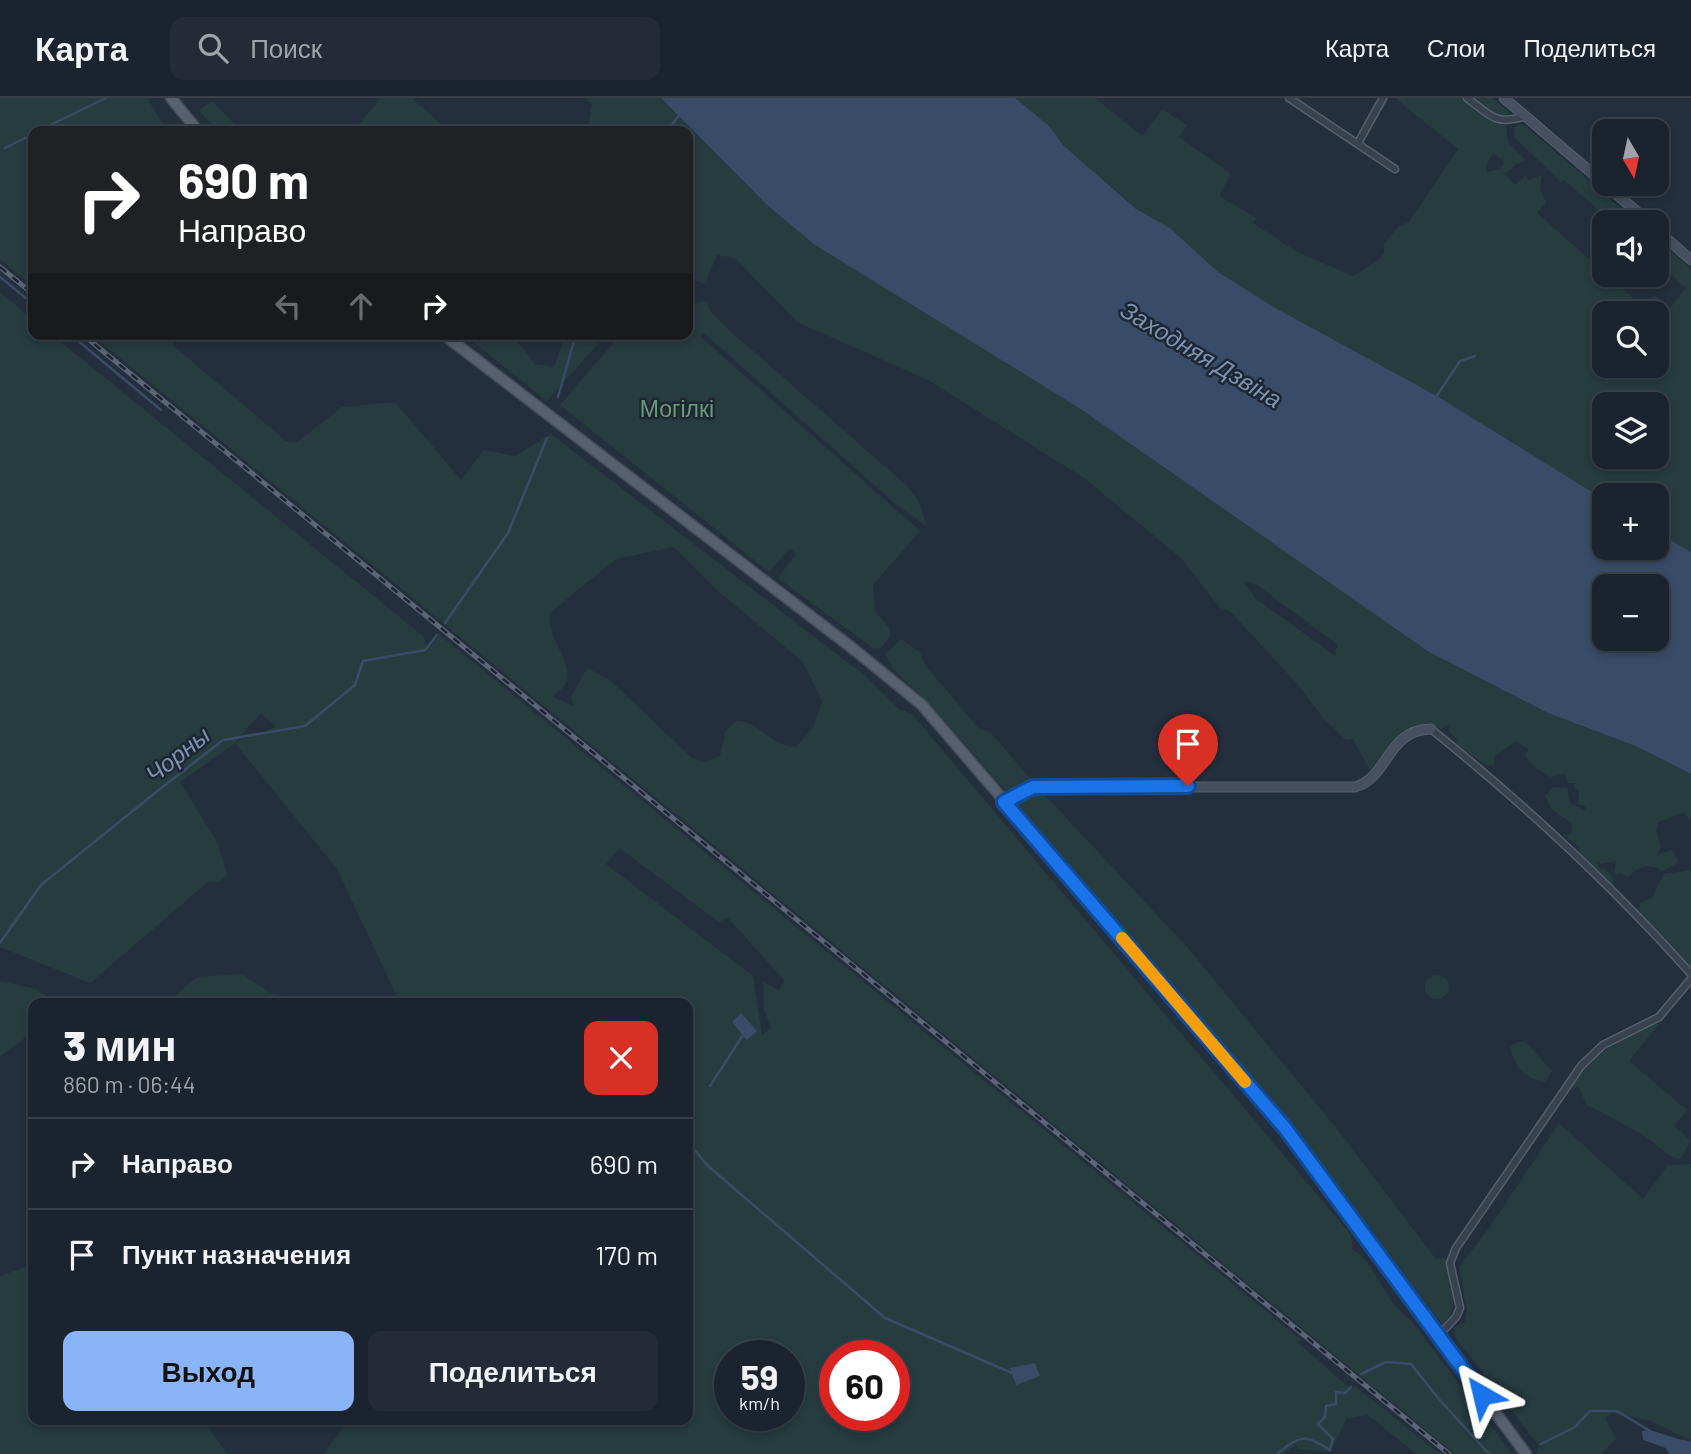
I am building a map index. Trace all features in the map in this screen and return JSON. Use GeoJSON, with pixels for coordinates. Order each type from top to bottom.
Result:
{"type":"FeatureCollection","features":[{"type":"Feature","properties":{"kind":"main road"},"geometry":{"type":"LineString","coordinates":[[172,98],[194,126]]}},
{"type":"Feature","properties":{"kind":"main road"},"geometry":{"type":"LineString","coordinates":[[451,340],[856,650],[912,697],[1285,1128],[1526,1454]]}},
{"type":"Feature","properties":{"kind":"street"},"geometry":{"type":"LineString","coordinates":[[1289,98],[1395,169]]}},
{"type":"Feature","properties":{"kind":"street"},"geometry":{"type":"LineString","coordinates":[[1358,143],[1383,98]]}},
{"type":"Feature","properties":{"kind":"street"},"geometry":{"type":"LineString","coordinates":[[1467,98],[1496,120],[1509,122],[1525,116]]}},
{"type":"Feature","properties":{"kind":"street"},"geometry":{"type":"LineString","coordinates":[[1504,98],[1635,210]]}},
{"type":"Feature","properties":{"kind":"street"},"geometry":{"type":"LineString","coordinates":[[1669,241],[1691,260]]}},
{"type":"Feature","properties":{"kind":"street"},"geometry":{"type":"LineString","coordinates":[[1004,802],[1033,787],[1355,787],[1374,776],[1394,745],[1421,729],[1431,729],[1510,793],[1634,910],[1691,977],[1659,1017],[1603,1045],[1581,1066],[1456,1248],[1450,1264],[1460,1308],[1456,1317],[1438,1336]]}},
{"type":"Feature","properties":{"kind":"green space"},"geometry":{"type":"Polygon","coordinates":[[[0,98],[147,98],[164,126],[28,126],[28,283],[0,259],[0,98]]]}},
{"type":"Feature","properties":{"kind":"green space"},"geometry":{"type":"Polygon","coordinates":[[[381,98],[411,98],[440,126],[362,126],[359,124],[381,98]]]}},
{"type":"Feature","properties":{"kind":"green space"},"geometry":{"type":"Polygon","coordinates":[[[585,98],[661,98],[689,126],[588,126],[592,104],[585,98]]]}},
{"type":"Feature","properties":{"kind":"green space"},"geometry":{"type":"Polygon","coordinates":[[[1015,98],[1095,98],[1142,136],[1162,109],[1187,125],[1179,137],[1231,174],[1219,196],[1256,218],[1253,223],[1297,252],[1353,276],[1384,253],[1384,244],[1399,226],[1409,222],[1458,149],[1395,98],[1493,98],[1509,112],[1500,124],[1506,125],[1508,143],[1526,161],[1516,164],[1505,174],[1515,185],[1526,175],[1529,180],[1542,175],[1540,188],[1546,202],[1537,213],[1592,262],[1592,287],[1620,287],[1636,301],[1592,301],[1592,378],[1669,378],[1669,307],[1686,288],[1669,273],[1669,250],[1691,269],[1691,552],[1669,539],[1669,483],[1592,483],[1592,492],[1437,396],[1279,310],[1218,272],[1170,228],[1136,209],[1064,146],[1049,126],[1015,98]],[[1494,153],[1487,163],[1486,172],[1500,169],[1504,162],[1494,153]]]}},
{"type":"Feature","properties":{"kind":"green space"},"geometry":{"type":"Polygon","coordinates":[[[212,101],[236,126],[213,126],[199,110],[212,101]]]}},
{"type":"Feature","properties":{"kind":"green space"},"geometry":{"type":"Polygon","coordinates":[[[1523,124],[1592,183],[1592,196],[1607,196],[1623,210],[1598,210],[1564,180],[1561,182],[1514,137],[1515,127],[1523,124]]]}},
{"type":"Feature","properties":{"kind":"green space"},"geometry":{"type":"Polygon","coordinates":[[[693,130],[767,205],[815,245],[1079,408],[1429,652],[1548,713],[1638,747],[1691,774],[1691,820],[1683,813],[1658,822],[1656,831],[1661,846],[1657,855],[1672,850],[1679,862],[1662,871],[1644,867],[1628,877],[1621,873],[1614,875],[1616,861],[1601,864],[1596,861],[1601,870],[1605,869],[1615,879],[1612,886],[1579,854],[1580,847],[1564,835],[1572,833],[1572,823],[1552,810],[1545,796],[1553,787],[1567,788],[1570,803],[1586,811],[1585,806],[1578,804],[1579,791],[1575,789],[1575,783],[1568,783],[1565,774],[1550,777],[1533,766],[1525,756],[1528,749],[1516,741],[1494,757],[1494,764],[1488,766],[1455,745],[1457,740],[1450,732],[1450,723],[1441,729],[1433,725],[1406,733],[1372,774],[1353,739],[1346,740],[1323,718],[1298,685],[1230,611],[1220,608],[1182,559],[1084,478],[928,380],[797,322],[735,258],[717,255],[705,284],[693,279],[693,130]],[[1243,581],[1256,599],[1334,655],[1338,645],[1257,585],[1243,581]]]}},
{"type":"Feature","properties":{"kind":"green space"},"geometry":{"type":"Polygon","coordinates":[[[0,292],[28,316],[28,340],[58,340],[423,636],[428,648],[440,635],[1300,1339],[1298,1343],[1351,1389],[1355,1386],[1440,1454],[1416,1454],[1368,1415],[1346,1419],[1331,1452],[1298,1449],[1296,1445],[1283,1454],[324,1454],[345,1425],[693,1425],[693,998],[398,998],[337,869],[235,743],[180,782],[218,844],[227,875],[219,882],[208,882],[90,983],[0,947],[0,292]],[[261,713],[236,742],[276,727],[261,713]],[[619,848],[606,864],[753,976],[762,1035],[771,1028],[764,1009],[763,982],[779,990],[784,980],[728,918],[719,922],[619,848]]]}},
{"type":"Feature","properties":{"kind":"green space"},"geometry":{"type":"Polygon","coordinates":[[[1654,295],[1661,301],[1648,301],[1654,295]]]}},
{"type":"Feature","properties":{"kind":"green space","name":"Могілкі"},"geometry":{"type":"Polygon","coordinates":[[[707,301],[709,309],[728,329],[906,485],[918,500],[927,527],[892,501],[704,333],[700,336],[920,531],[873,585],[875,611],[889,628],[890,636],[882,647],[874,649],[778,578],[796,554],[790,548],[769,572],[560,405],[616,340],[693,340],[693,303],[707,301]]]}},
{"type":"Feature","properties":{"kind":"green space"},"geometry":{"type":"Polygon","coordinates":[[[98,340],[173,340],[175,347],[286,441],[297,442],[342,407],[395,402],[461,480],[484,450],[515,456],[551,434],[864,675],[899,709],[912,714],[1351,1235],[1353,1250],[1369,1264],[1393,1303],[1410,1319],[1512,1454],[1455,1454],[98,340]],[[674,547],[616,559],[550,613],[552,631],[568,673],[566,682],[553,697],[573,706],[571,697],[587,668],[610,680],[692,758],[704,762],[720,756],[726,730],[736,721],[752,725],[780,743],[796,747],[814,726],[822,701],[803,662],[717,590],[674,547]]]}},
{"type":"Feature","properties":{"kind":"green space"},"geometry":{"type":"Polygon","coordinates":[[[471,340],[514,340],[534,364],[554,367],[564,340],[602,340],[547,401],[471,340]]]}},
{"type":"Feature","properties":{"kind":"green space"},"geometry":{"type":"Polygon","coordinates":[[[901,639],[920,652],[925,665],[978,728],[990,732],[1030,778],[1028,784],[1008,793],[926,700],[893,669],[885,654],[901,639]]]}},
{"type":"Feature","properties":{"kind":"green space"},"geometry":{"type":"Polygon","coordinates":[[[1041,791],[1187,947],[1337,1129],[1436,1259],[1445,1258],[1453,1302],[1448,1317],[1442,1324],[1290,1124],[1013,800],[1025,792],[1041,791]]]}},
{"type":"Feature","properties":{"kind":"green space"},"geometry":{"type":"Polygon","coordinates":[[[1691,870],[1691,968],[1639,912],[1640,903],[1652,898],[1664,874],[1691,870]]]}},
{"type":"Feature","properties":{"kind":"green space"},"geometry":{"type":"Polygon","coordinates":[[[242,974],[269,992],[286,998],[172,998],[197,977],[242,974]]]}},
{"type":"Feature","properties":{"kind":"green space"},"geometry":{"type":"Polygon","coordinates":[[[1437,975],[1445,979],[1449,987],[1445,995],[1437,999],[1429,995],[1425,987],[1429,979],[1437,975]]]}},
{"type":"Feature","properties":{"kind":"green space"},"geometry":{"type":"Polygon","coordinates":[[[0,981],[36,989],[49,998],[28,998],[28,1036],[0,1056],[0,981]]]}},
{"type":"Feature","properties":{"kind":"green space"},"geometry":{"type":"Polygon","coordinates":[[[1656,1022],[1659,1024],[1629,1061],[1687,1110],[1674,1126],[1691,1141],[1680,1159],[1668,1154],[1629,1127],[1587,1106],[1578,1086],[1567,1092],[1586,1068],[1616,1042],[1656,1022]]]}},
{"type":"Feature","properties":{"kind":"green space"},"geometry":{"type":"Polygon","coordinates":[[[1518,1042],[1526,1042],[1552,1071],[1545,1082],[1531,1078],[1518,1066],[1510,1047],[1518,1042]]]}},
{"type":"Feature","properties":{"kind":"green space"},"geometry":{"type":"Polygon","coordinates":[[[1559,1123],[1643,1199],[1668,1165],[1691,1164],[1691,1440],[1650,1421],[1612,1413],[1605,1418],[1616,1439],[1601,1454],[1536,1454],[1539,1446],[1455,1337],[1454,1327],[1465,1323],[1467,1310],[1459,1267],[1489,1228],[1559,1123]]]}},
{"type":"Feature","properties":{"kind":"green space"},"geometry":{"type":"Polygon","coordinates":[[[28,1266],[28,1425],[207,1425],[227,1454],[0,1454],[0,1276],[28,1266]]]}},
{"type":"Feature","properties":{"kind":"water","name":"Заходняя Дзвіна"},"geometry":{"type":"Polygon","coordinates":[[[661,98],[1015,98],[1049,126],[1064,146],[1136,209],[1170,228],[1218,272],[1279,310],[1437,396],[1592,492],[1592,560],[1669,560],[1669,539],[1691,552],[1691,774],[1638,747],[1548,713],[1429,652],[1079,408],[815,245],[767,205],[693,130],[693,126],[689,126],[661,98]]]}},
{"type":"Feature","properties":{"kind":"water"},"geometry":{"type":"Polygon","coordinates":[[[741,1013],[757,1031],[747,1040],[732,1022],[741,1013]]]}},
{"type":"Feature","properties":{"kind":"water"},"geometry":{"type":"Polygon","coordinates":[[[1035,1363],[1040,1376],[1016,1385],[1010,1368],[1035,1363]]]}},
{"type":"Feature","properties":{"kind":"water"},"geometry":{"type":"Polygon","coordinates":[[[1650,1430],[1691,1443],[1691,1454],[1669,1454],[1666,1448],[1643,1440],[1642,1431],[1650,1430]]]}},
{"type":"Feature","properties":{"kind":"waterway"},"geometry":{"type":"LineString","coordinates":[[48,126],[106,98]]}},
{"type":"Feature","properties":{"kind":"waterway","name":"Чорны"},"geometry":{"type":"LineString","coordinates":[[671,126],[680,114]]}},
{"type":"Feature","properties":{"kind":"waterway"},"geometry":{"type":"LineString","coordinates":[[5,148],[28,136]]}},
{"type":"Feature","properties":{"kind":"waterway"},"geometry":{"type":"LineString","coordinates":[[0,277],[28,300]]}},
{"type":"Feature","properties":{"kind":"waterway"},"geometry":{"type":"LineString","coordinates":[[77,340],[161,410]]}},
{"type":"Feature","properties":{"kind":"waterway","name":"Чорны"},"geometry":{"type":"LineString","coordinates":[[558,397],[574,340]]}},
{"type":"Feature","properties":{"kind":"waterway"},"geometry":{"type":"LineString","coordinates":[[1436,397],[1460,361],[1475,356]]}},
{"type":"Feature","properties":{"kind":"waterway","name":"Чорны"},"geometry":{"type":"LineString","coordinates":[[445,623],[508,533],[547,438]]}},
{"type":"Feature","properties":{"kind":"waterway","name":"Чорны"},"geometry":{"type":"LineString","coordinates":[[0,943],[41,885],[223,740],[305,726],[355,685],[363,661],[425,650],[437,635]]}},
{"type":"Feature","properties":{"kind":"waterway"},"geometry":{"type":"LineString","coordinates":[[710,1086],[743,1035]]}},
{"type":"Feature","properties":{"kind":"waterway"},"geometry":{"type":"LineString","coordinates":[[693,1148],[708,1166],[885,1318],[1012,1373]]}},
{"type":"Feature","properties":{"kind":"waterway"},"geometry":{"type":"LineString","coordinates":[[1361,1374],[1386,1362],[1411,1364],[1489,1454]]}},
{"type":"Feature","properties":{"kind":"waterway"},"geometry":{"type":"LineString","coordinates":[[1277,1454],[1297,1440],[1303,1439],[1314,1441],[1330,1450],[1333,1439],[1318,1424],[1325,1417],[1326,1406],[1336,1404],[1336,1392],[1345,1393],[1351,1387]]}},
{"type":"Feature","properties":{"kind":"waterway"},"geometry":{"type":"LineString","coordinates":[[1541,1444],[1575,1427],[1590,1411],[1617,1411],[1650,1431]]}},
{"type":"Feature","properties":{"kind":"waterway"},"geometry":{"type":"LineString","coordinates":[[1683,1441],[1691,1443]]}},
{"type":"Feature","properties":{"kind":"railway"},"geometry":{"type":"LineString","coordinates":[[0,267],[28,290]]}},
{"type":"Feature","properties":{"kind":"railway"},"geometry":{"type":"LineString","coordinates":[[89,340],[1449,1454]]}},
{"type":"Feature","properties":{"kind":"slow traffic"},"geometry":{"type":"LineString","coordinates":[[1122,938],[1245,1082]]}},
{"type":"Feature","properties":{"kind":"route"},"geometry":{"type":"LineString","coordinates":[[1188,786],[1033,787],[1004,802],[1285,1128],[1482,1395]]}}]}
